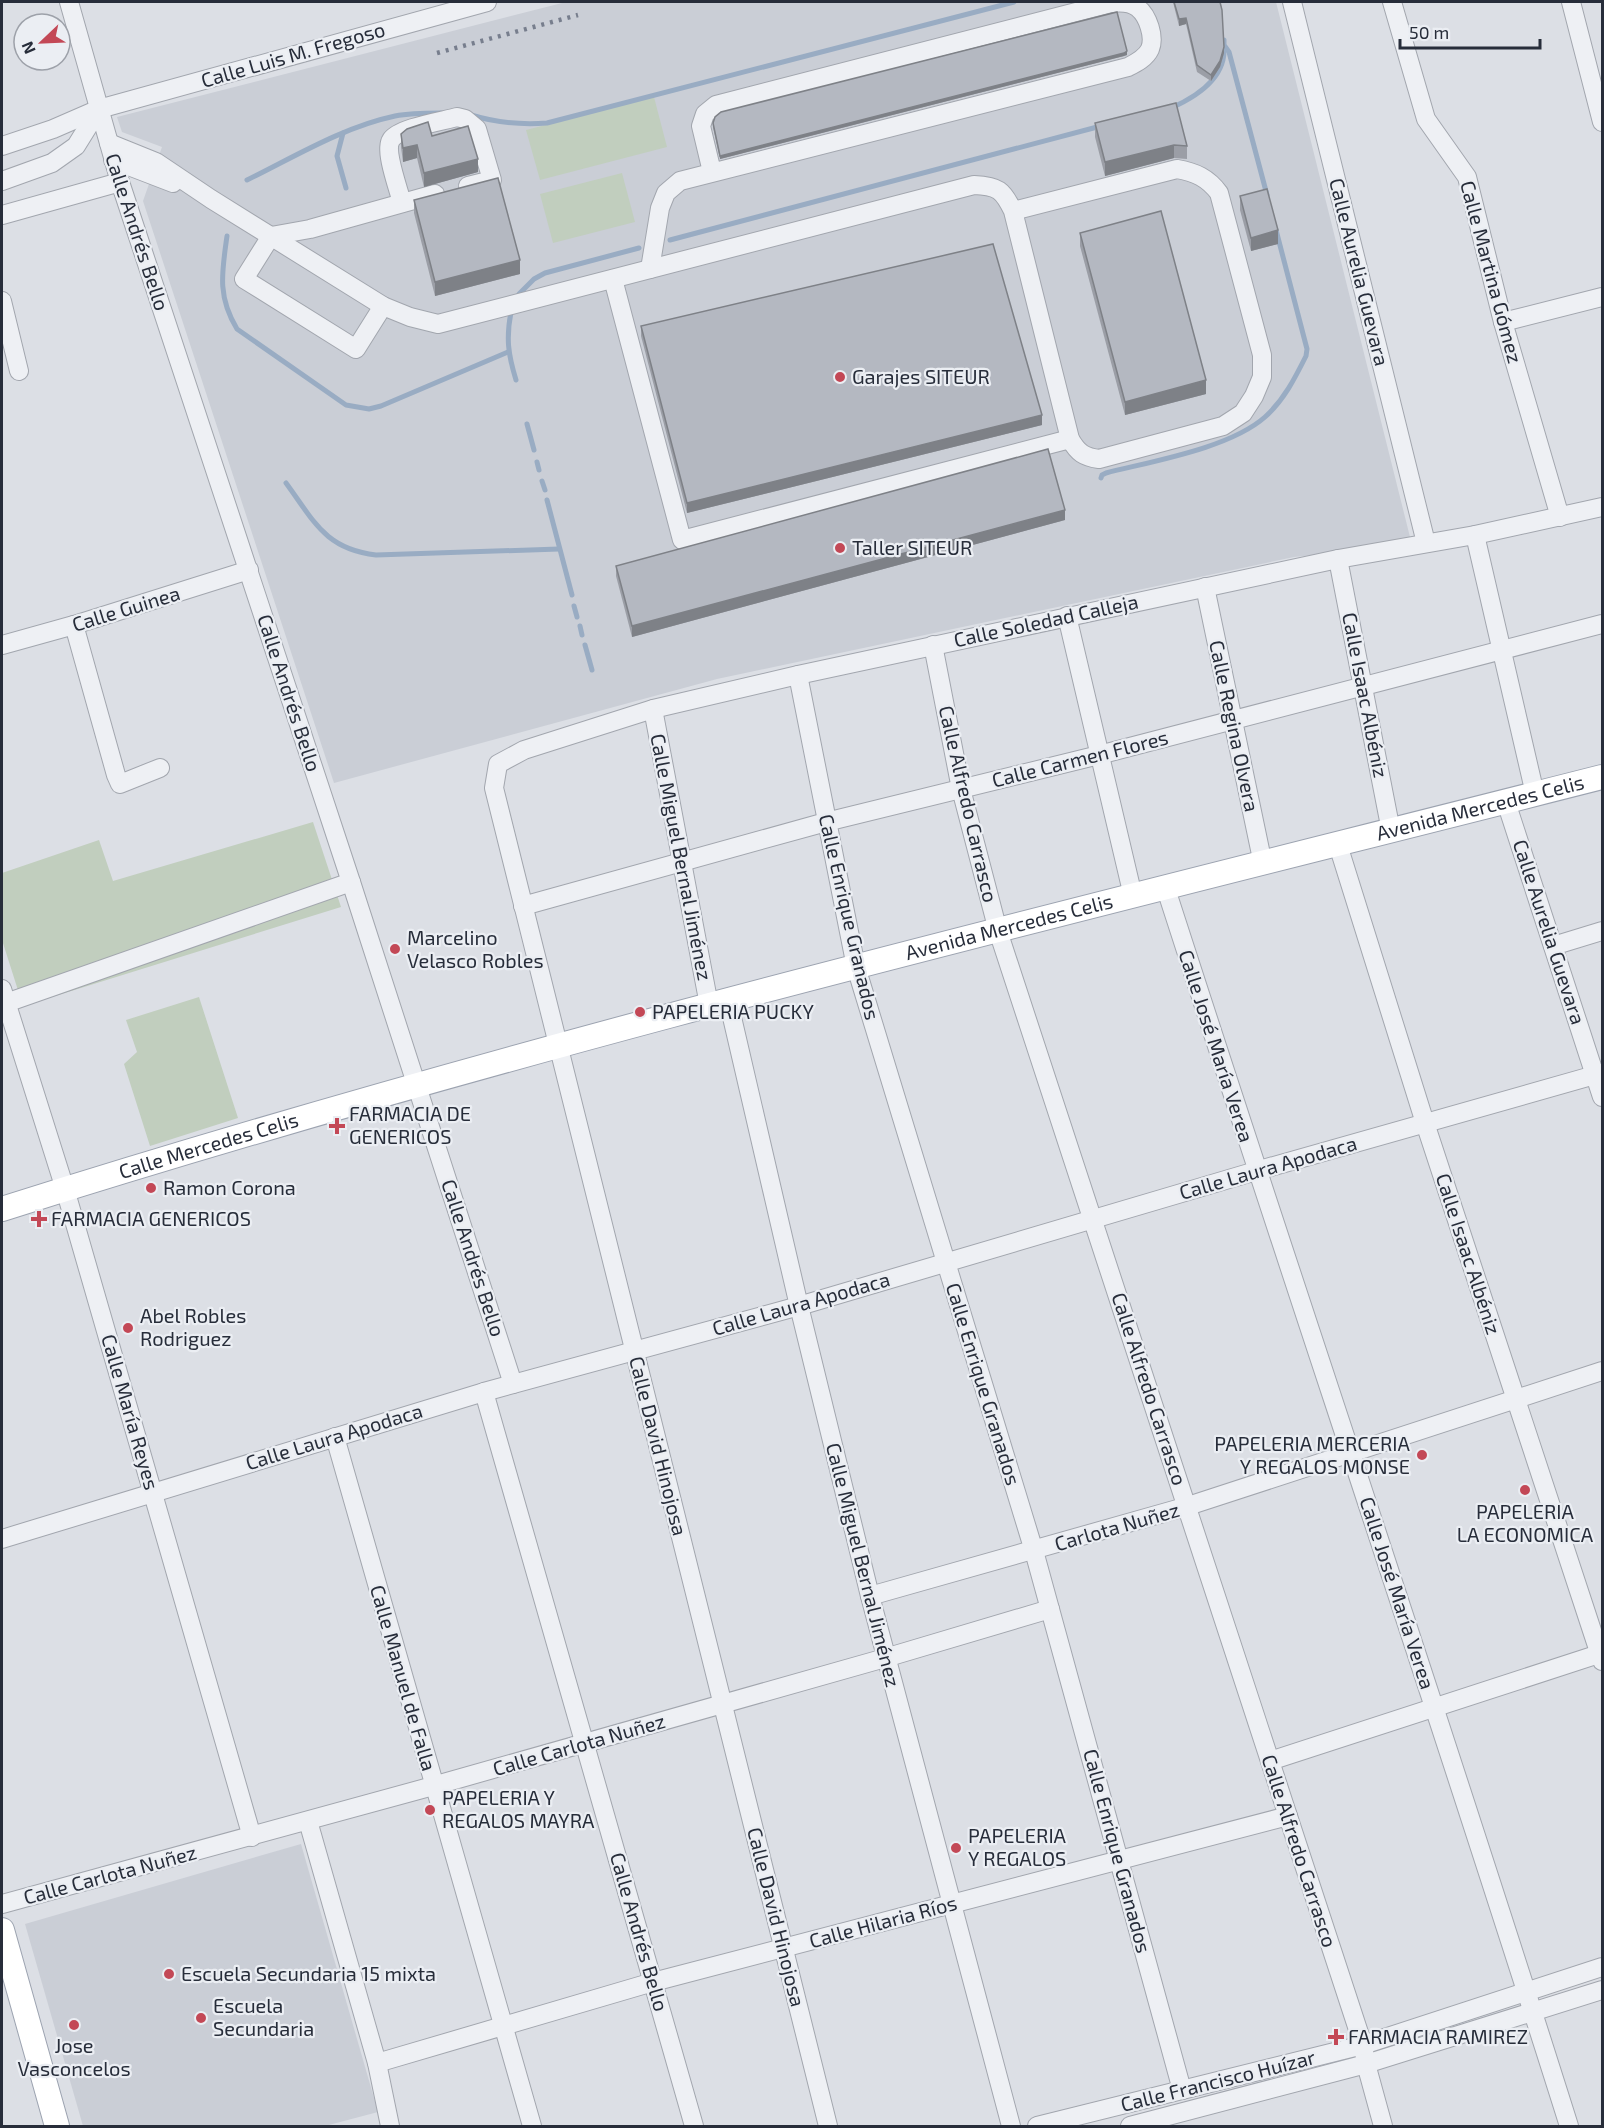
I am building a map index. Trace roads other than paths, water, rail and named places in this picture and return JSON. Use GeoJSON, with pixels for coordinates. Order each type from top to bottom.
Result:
{"type":"FeatureCollection","features":[{"type":"Feature","properties":{"kind":"main road","name":"Avenida Mercedes Celis"},"geometry":{"type":"LineString","coordinates":[[417,1084],[856,967],[1602,777]]}},
{"type":"Feature","properties":{"kind":"main road","name":"Calle Mercedes Celis"},"geometry":{"type":"LineString","coordinates":[[2,1209],[417,1084]]}},
{"type":"Feature","properties":{"kind":"main road"},"geometry":{"type":"LineString","coordinates":[[2,1930],[57,2127]]}},
{"type":"Feature","properties":{"kind":"street","name":"Calle Andrés Bello"},"geometry":{"type":"LineString","coordinates":[[69,2],[120,182],[249,570],[513,1384]]}},
{"type":"Feature","properties":{"kind":"street","name":"Calle Luis M. Fregoso"},"geometry":{"type":"LineString","coordinates":[[2,146],[53,129],[99,109],[426,9],[487,2]]}},
{"type":"Feature","properties":{"kind":"street"},"geometry":{"type":"LineString","coordinates":[[650,269],[660,208],[666,193],[680,181],[1128,67],[1141,60],[1150,48],[1151,32],[1146,19],[1137,7],[1123,2],[1111,3],[716,105],[705,114],[701,126],[712,172]]}},
{"type":"Feature","properties":{"kind":"street","name":"Calle Aurelia Guevara"},"geometry":{"type":"LineString","coordinates":[[1292,2],[1426,543]]}},
{"type":"Feature","properties":{"kind":"street","name":"Calle Martina Gómez"},"geometry":{"type":"LineString","coordinates":[[1392,2],[1426,119],[1467,177],[1503,322],[1560,517]]}},
{"type":"Feature","properties":{"kind":"street"},"geometry":{"type":"LineString","coordinates":[[1571,2],[1602,122]]}},
{"type":"Feature","properties":{"kind":"street"},"geometry":{"type":"LineString","coordinates":[[2,181],[51,163],[76,146],[99,109]]}},
{"type":"Feature","properties":{"kind":"street"},"geometry":{"type":"LineString","coordinates":[[383,306],[356,349],[244,279],[271,236],[310,229],[492,180],[477,129],[471,123],[457,117],[400,132],[391,140],[389,151],[402,203]]}},
{"type":"Feature","properties":{"kind":"street"},"geometry":{"type":"LineString","coordinates":[[111,151],[156,162],[383,306],[410,317],[438,324],[975,185],[993,186],[1005,195],[1013,211],[1070,439],[1077,451],[1087,458],[1099,459],[1223,426],[1243,413],[1262,377],[1262,356],[1219,193],[1212,184],[1191,171],[1177,169],[1013,211]]}},
{"type":"Feature","properties":{"kind":"street"},"geometry":{"type":"LineString","coordinates":[[2,215],[120,182]]}},
{"type":"Feature","properties":{"kind":"street"},"geometry":{"type":"LineString","coordinates":[[613,279],[682,540],[1070,439]]}},
{"type":"Feature","properties":{"kind":"street"},"geometry":{"type":"LineString","coordinates":[[1503,322],[1602,297]]}},
{"type":"Feature","properties":{"kind":"street"},"geometry":{"type":"LineString","coordinates":[[2,301],[7,346],[19,370]]}},
{"type":"Feature","properties":{"kind":"street","name":"Calle Soledad Calleja"},"geometry":{"type":"LineString","coordinates":[[498,764],[524,750],[653,709],[798,675],[1338,559],[1475,535],[1602,507]]}},
{"type":"Feature","properties":{"kind":"street"},"geometry":{"type":"LineString","coordinates":[[1475,535],[1535,794]]}},
{"type":"Feature","properties":{"kind":"street","name":"Calle Isaac Albéniz"},"geometry":{"type":"LineString","coordinates":[[1338,559],[1391,831]]}},
{"type":"Feature","properties":{"kind":"street","name":"Calle Guinea"},"geometry":{"type":"LineString","coordinates":[[2,645],[249,570]]}},
{"type":"Feature","properties":{"kind":"street","name":"Calle Regina Olvera"},"geometry":{"type":"LineString","coordinates":[[1205,588],[1263,864]]}},
{"type":"Feature","properties":{"kind":"street"},"geometry":{"type":"LineString","coordinates":[[1067,616],[1133,896]]}},
{"type":"Feature","properties":{"kind":"street","name":"Calle Carmen Flores"},"geometry":{"type":"LineString","coordinates":[[523,906],[826,822],[1363,687],[1602,624]]}},
{"type":"Feature","properties":{"kind":"street"},"geometry":{"type":"LineString","coordinates":[[74,625],[120,784],[160,768]]}},
{"type":"Feature","properties":{"kind":"street","name":"Calle Alfredo Carrasco"},"geometry":{"type":"LineString","coordinates":[[933,645],[961,789],[998,931],[1363,2045],[1383,2127]]}},
{"type":"Feature","properties":{"kind":"street","name":"Calle Enrique Granados"},"geometry":{"type":"LineString","coordinates":[[798,675],[856,967],[1034,1551],[1182,2090]]}},
{"type":"Feature","properties":{"kind":"street","name":"Calle Miguel Bernal Jiménez"},"geometry":{"type":"LineString","coordinates":[[653,709],[682,861],[799,1306],[885,1658],[1011,2127]]}},
{"type":"Feature","properties":{"kind":"street","name":"Calle David Hinojosa"},"geometry":{"type":"LineString","coordinates":[[498,764],[494,788],[828,2127]]}},
{"type":"Feature","properties":{"kind":"street","name":"Calle Aurelia Guevara"},"geometry":{"type":"LineString","coordinates":[[1506,802],[1553,946],[1599,1074],[1602,1097]]}},
{"type":"Feature","properties":{"kind":"street","name":"Calle Isaac Albéniz"},"geometry":{"type":"LineString","coordinates":[[1338,845],[1425,1123],[1602,1656]]}},
{"type":"Feature","properties":{"kind":"street"},"geometry":{"type":"LineString","coordinates":[[4,996],[351,882]]}},
{"type":"Feature","properties":{"kind":"street","name":"Calle José María Verea"},"geometry":{"type":"LineString","coordinates":[[1166,889],[1256,1170],[1435,1707],[1569,2127]]}},
{"type":"Feature","properties":{"kind":"street"},"geometry":{"type":"LineString","coordinates":[[1553,946],[1602,931]]}},
{"type":"Feature","properties":{"kind":"street","name":"Calle María Reyes"},"geometry":{"type":"LineString","coordinates":[[4,996],[65,1189],[252,1837]]}},
{"type":"Feature","properties":{"kind":"street","name":"Calle Laura Apodaca"},"geometry":{"type":"LineString","coordinates":[[2,1539],[153,1491],[484,1392],[799,1306],[1256,1170],[1599,1074]]}},
{"type":"Feature","properties":{"kind":"street","name":"Carlota Nuñez"},"geometry":{"type":"LineString","coordinates":[[870,1596],[1188,1506],[1602,1371]]}},
{"type":"Feature","properties":{"kind":"street","name":"Calle Andrés Bello"},"geometry":{"type":"LineString","coordinates":[[484,1392],[694,2127]]}},
{"type":"Feature","properties":{"kind":"street","name":"Calle Manuel de Falla"},"geometry":{"type":"LineString","coordinates":[[335,1437],[532,2127]]}},
{"type":"Feature","properties":{"kind":"street","name":"Calle Carlota Nuñez"},"geometry":{"type":"LineString","coordinates":[[2,1904],[252,1837],[1050,1609]]}},
{"type":"Feature","properties":{"kind":"street"},"geometry":{"type":"LineString","coordinates":[[1270,1761],[1602,1656]]}},
{"type":"Feature","properties":{"kind":"street","name":"Calle Hilaria Ríos"},"geometry":{"type":"LineString","coordinates":[[377,2063],[653,1982],[1288,1816]]}},
{"type":"Feature","properties":{"kind":"street"},"geometry":{"type":"LineString","coordinates":[[308,1821],[377,2063],[390,2127]]}},
{"type":"Feature","properties":{"kind":"street","name":"Calle Francisco Huízar"},"geometry":{"type":"LineString","coordinates":[[1037,2127],[1363,2045],[1602,1966]]}},
{"type":"Feature","properties":{"kind":"street","name":"Calle Francisco Huízar"},"geometry":{"type":"LineString","coordinates":[[1130,2127],[1189,2119],[1602,1990]]}},
{"type":"Feature","properties":{"kind":"waterway"},"geometry":{"type":"LineString","coordinates":[[471,115],[509,123],[547,123],[1014,2]]}},
{"type":"Feature","properties":{"kind":"waterway"},"geometry":{"type":"LineString","coordinates":[[1224,40],[1267,195]]}},
{"type":"Feature","properties":{"kind":"waterway"},"geometry":{"type":"LineString","coordinates":[[1171,108],[1199,92],[1215,77],[1220,68],[1224,47]]}},
{"type":"Feature","properties":{"kind":"waterway"},"geometry":{"type":"LineString","coordinates":[[247,180],[357,127],[401,115],[441,113]]}},
{"type":"Feature","properties":{"kind":"waterway"},"geometry":{"type":"LineString","coordinates":[[670,240],[1101,126]]}},
{"type":"Feature","properties":{"kind":"waterway"},"geometry":{"type":"LineString","coordinates":[[343,133],[337,156],[346,188]]}},
{"type":"Feature","properties":{"kind":"waterway"},"geometry":{"type":"LineString","coordinates":[[1101,478],[1106,473],[1190,452],[1232,437],[1265,417],[1283,396],[1306,356],[1307,349],[1276,230]]}},
{"type":"Feature","properties":{"kind":"waterway"},"geometry":{"type":"LineString","coordinates":[[227,236],[223,273],[224,295],[226,306],[237,329],[346,405],[369,409],[381,406],[508,352]]}},
{"type":"Feature","properties":{"kind":"waterway"},"geometry":{"type":"LineString","coordinates":[[519,294],[534,279],[545,273],[639,248]]}},
{"type":"Feature","properties":{"kind":"waterway"},"geometry":{"type":"LineString","coordinates":[[511,312],[509,346],[516,380]]}},
{"type":"Feature","properties":{"kind":"waterway"},"geometry":{"type":"LineString","coordinates":[[527,424],[534,450]]}},
{"type":"Feature","properties":{"kind":"waterway"},"geometry":{"type":"LineString","coordinates":[[537,462],[539,470]]}},
{"type":"Feature","properties":{"kind":"waterway"},"geometry":{"type":"LineString","coordinates":[[542,481],[545,490]]}},
{"type":"Feature","properties":{"kind":"waterway"},"geometry":{"type":"LineString","coordinates":[[286,483],[322,531],[344,547],[359,552],[376,555],[559,549]]}},
{"type":"Feature","properties":{"kind":"waterway"},"geometry":{"type":"LineString","coordinates":[[547,500],[572,595]]}},
{"type":"Feature","properties":{"kind":"waterway"},"geometry":{"type":"LineString","coordinates":[[574,606],[577,617]]}},
{"type":"Feature","properties":{"kind":"waterway"},"geometry":{"type":"LineString","coordinates":[[580,626],[582,635]]}},
{"type":"Feature","properties":{"kind":"waterway"},"geometry":{"type":"LineString","coordinates":[[585,645],[592,670]]}},
{"type":"Feature","properties":{"kind":"railway"},"geometry":{"type":"LineString","coordinates":[[437,53],[578,15]]}},
{"type":"Feature","properties":{"kind":"place","name":"Garajes SITEUR"},"geometry":{"type":"Point","coordinates":[840,377]}},
{"type":"Feature","properties":{"kind":"place","name":"Taller SITEUR"},"geometry":{"type":"Point","coordinates":[840,548]}},
{"type":"Feature","properties":{"kind":"place","name":"Marcelino Velasco Robles"},"geometry":{"type":"Point","coordinates":[395,949]}},
{"type":"Feature","properties":{"kind":"place","name":"PAPELERIA PUCKY"},"geometry":{"type":"Point","coordinates":[640,1012]}},
{"type":"Feature","properties":{"kind":"place","name":"FARMACIA DE GENERICOS"},"geometry":{"type":"Point","coordinates":[337,1126]}},
{"type":"Feature","properties":{"kind":"place","name":"Ramon Corona"},"geometry":{"type":"Point","coordinates":[151,1188]}},
{"type":"Feature","properties":{"kind":"place","name":"FARMACIA GENERICOS"},"geometry":{"type":"Point","coordinates":[39,1219]}},
{"type":"Feature","properties":{"kind":"place","name":"Abel Robles Rodriguez"},"geometry":{"type":"Point","coordinates":[128,1328]}},
{"type":"Feature","properties":{"kind":"place","name":"PAPELERIA MERCERIA Y REGALOS MONSE"},"geometry":{"type":"Point","coordinates":[1422,1455]}},
{"type":"Feature","properties":{"kind":"place","name":"PAPELERIA LA ECONOMICA"},"geometry":{"type":"Point","coordinates":[1525,1490]}},
{"type":"Feature","properties":{"kind":"place","name":"PAPELERIA Y REGALOS MAYRA"},"geometry":{"type":"Point","coordinates":[430,1810]}},
{"type":"Feature","properties":{"kind":"place","name":"PAPELERIA Y REGALOS"},"geometry":{"type":"Point","coordinates":[956,1848]}},
{"type":"Feature","properties":{"kind":"place","name":"Escuela Secundaria 15 mixta"},"geometry":{"type":"Point","coordinates":[169,1974]}},
{"type":"Feature","properties":{"kind":"place","name":"Escuela Secundaria"},"geometry":{"type":"Point","coordinates":[201,2018]}},
{"type":"Feature","properties":{"kind":"place","name":"Jose Vasconcelos"},"geometry":{"type":"Point","coordinates":[74,2025]}},
{"type":"Feature","properties":{"kind":"place","name":"FARMACIA RAMIREZ"},"geometry":{"type":"Point","coordinates":[1336,2037]}}]}
